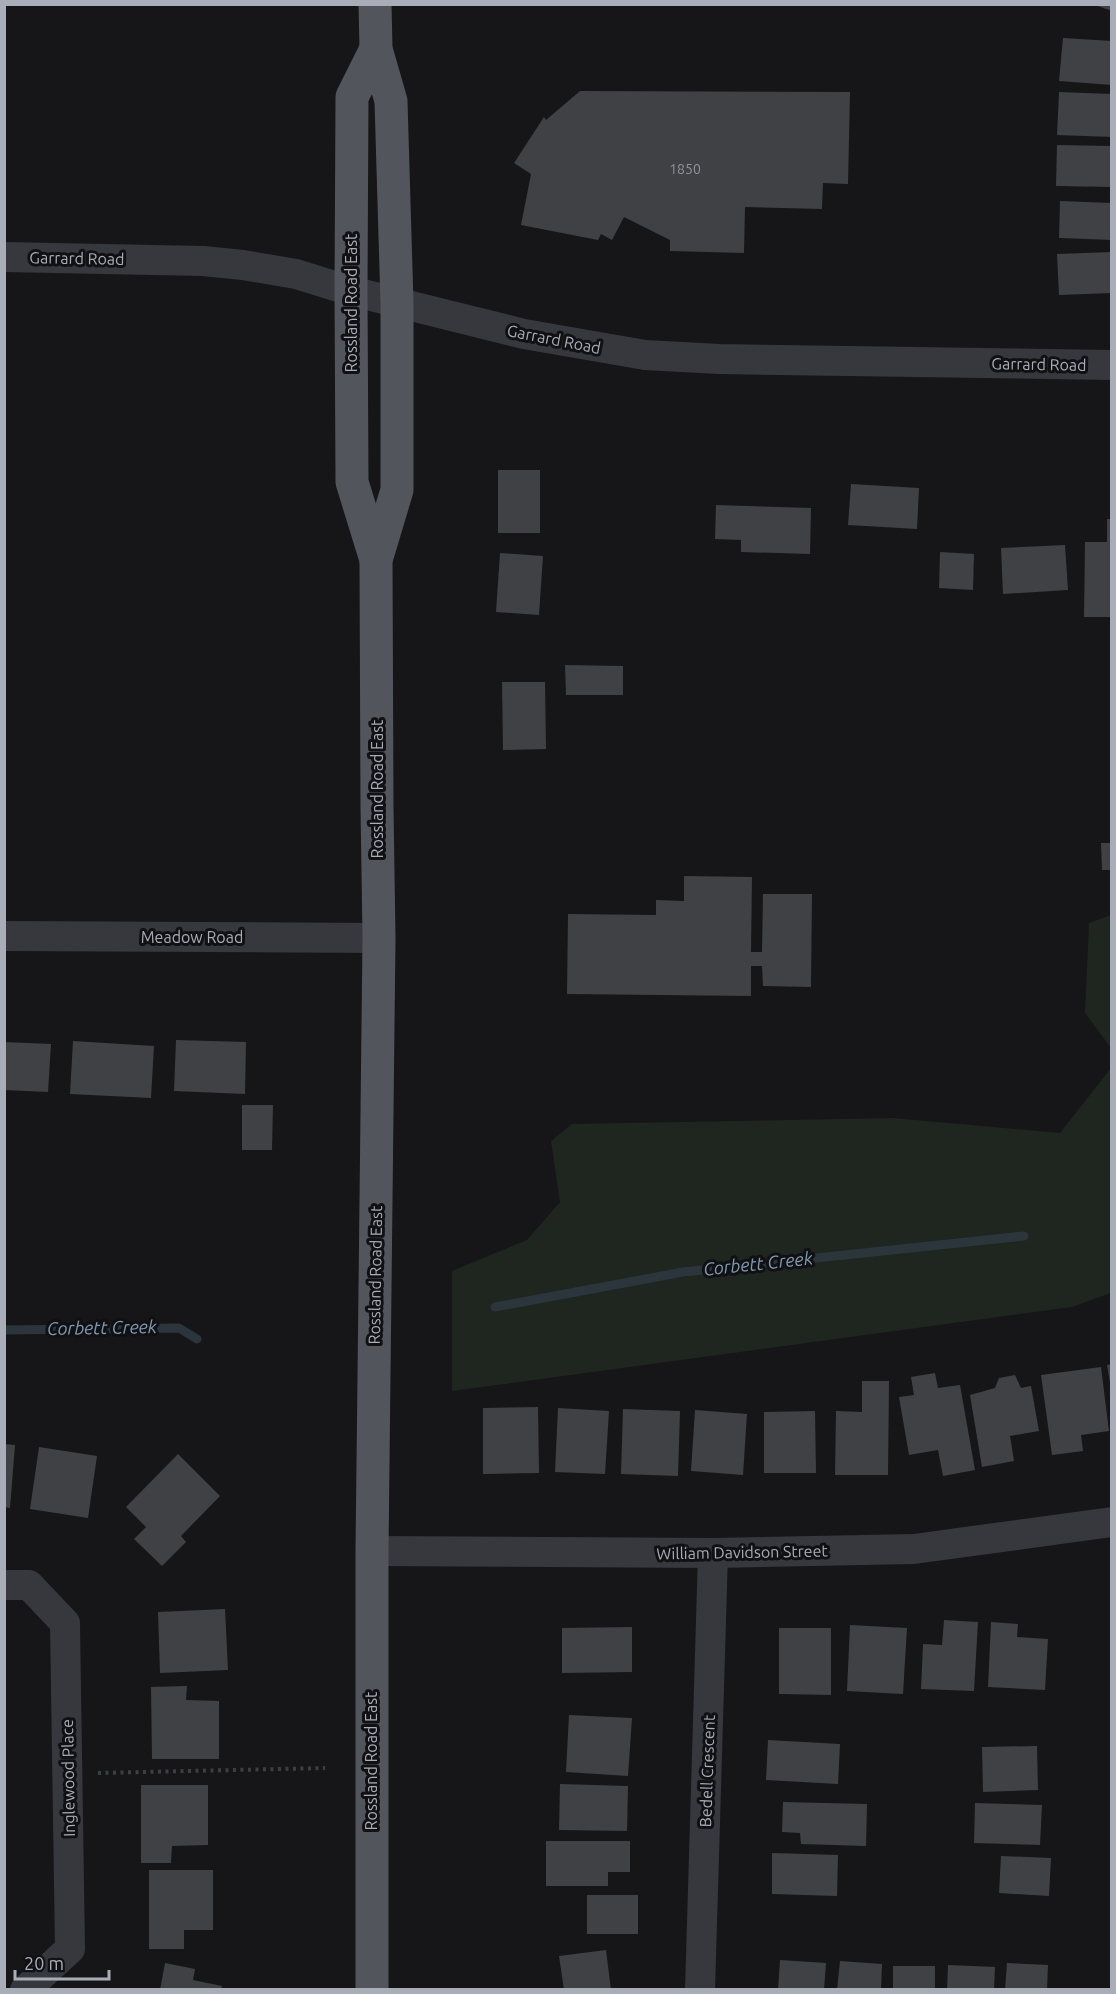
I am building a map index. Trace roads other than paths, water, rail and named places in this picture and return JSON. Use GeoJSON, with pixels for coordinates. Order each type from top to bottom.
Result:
{"type":"FeatureCollection","features":[{"type":"Feature","properties":{"kind":"main road","name":"Rossland Road East"},"geometry":{"type":"LineString","coordinates":[[375,4],[375,49],[391,101],[397,303],[398,490],[376,560]]}},
{"type":"Feature","properties":{"kind":"main road","name":"Rossland Road East"},"geometry":{"type":"LineString","coordinates":[[372,1989],[372,1551],[379,938],[376,560],[352,482],[351,291],[352,97],[375,49]]}},
{"type":"Feature","properties":{"kind":"street","name":"Garrard Road"},"geometry":{"type":"LineString","coordinates":[[4,257],[203,261],[243,265],[296,274],[351,291],[524,334],[645,355],[719,359],[1112,365]]}},
{"type":"Feature","properties":{"kind":"street","name":"Meadow Road"},"geometry":{"type":"LineString","coordinates":[[4,936],[379,938]]}},
{"type":"Feature","properties":{"kind":"street","name":"William Davidson Street"},"geometry":{"type":"LineString","coordinates":[[372,1551],[713,1553],[914,1549],[1112,1522]]}},
{"type":"Feature","properties":{"kind":"street","name":"Bedell Crescent"},"geometry":{"type":"LineString","coordinates":[[700,1989],[713,1553]]}},
{"type":"Feature","properties":{"kind":"street","name":"Inglewood Place"},"geometry":{"type":"LineString","coordinates":[[4,1585],[29,1585],[65,1623],[70,1949],[25,1989]]}},
{"type":"Feature","properties":{"kind":"waterway","name":"Corbett Creek"},"geometry":{"type":"LineString","coordinates":[[495,1307],[683,1272],[1024,1236]]}},
{"type":"Feature","properties":{"kind":"waterway","name":"Corbett Creek"},"geometry":{"type":"LineString","coordinates":[[4,1330],[179,1328],[197,1339]]}}]}
